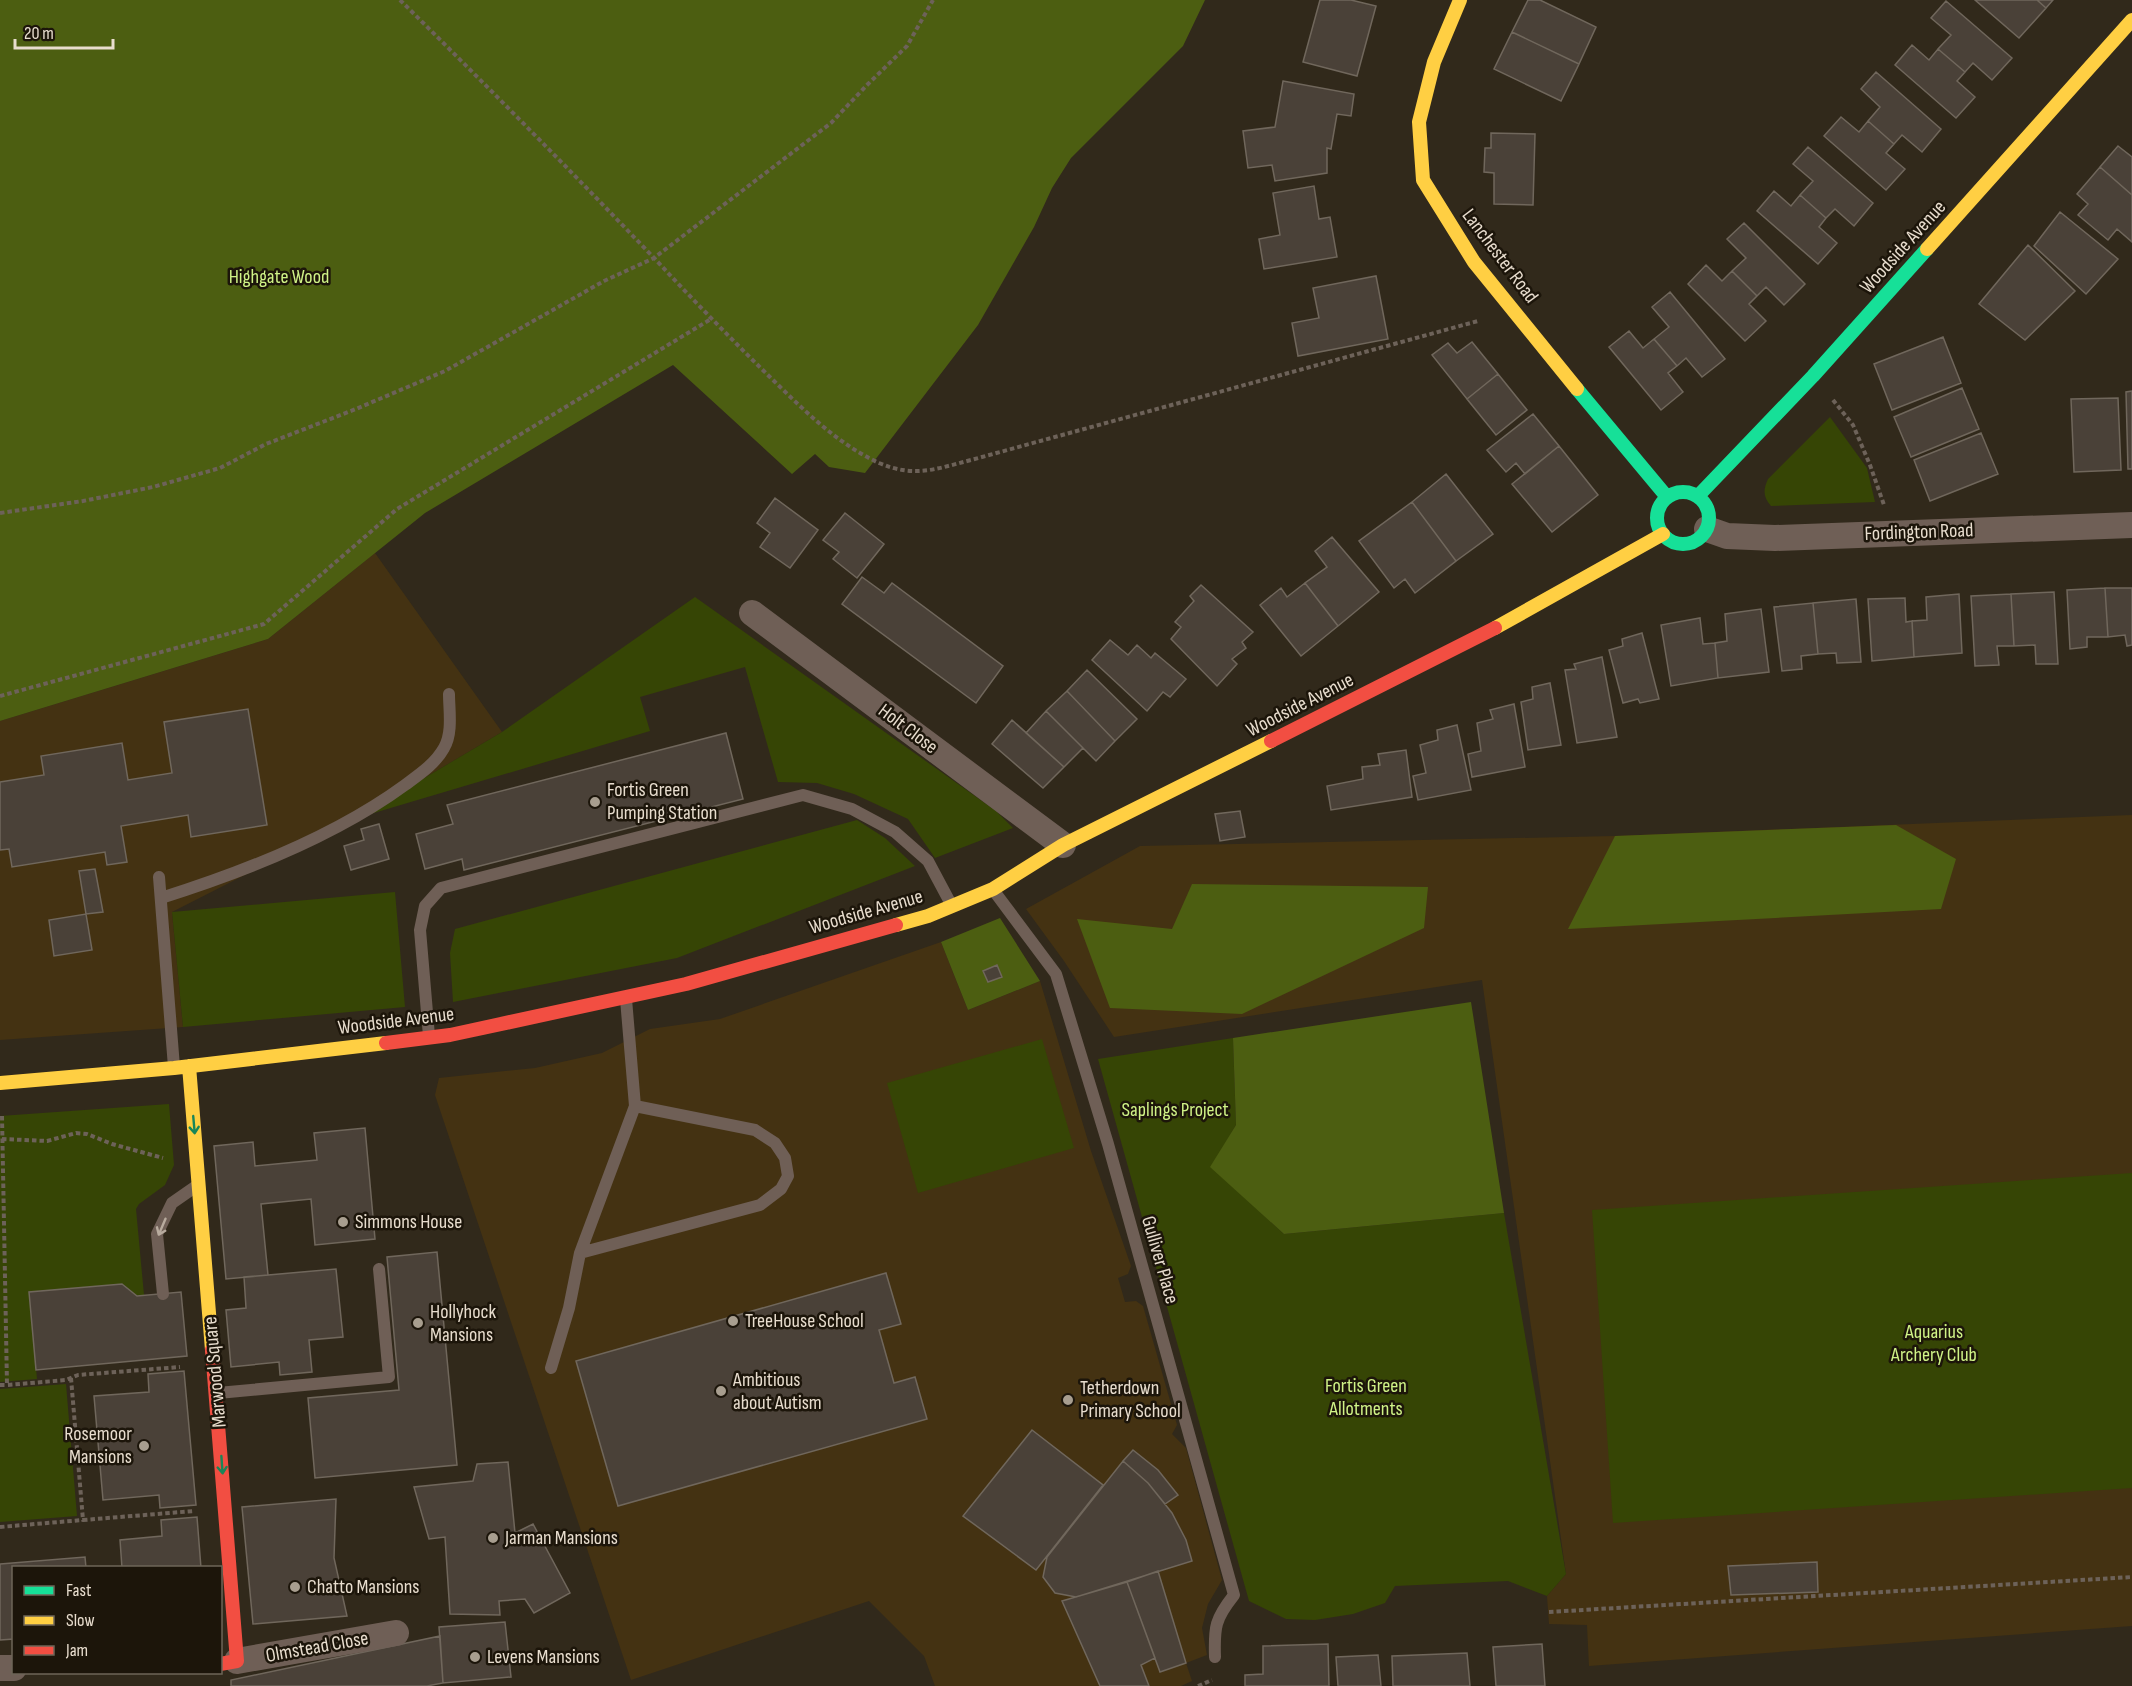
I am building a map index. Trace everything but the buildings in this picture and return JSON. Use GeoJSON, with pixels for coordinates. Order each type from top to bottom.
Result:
{"type":"FeatureCollection","features":[{"type":"Feature","properties":{"kind":"street","name":"Lanchester Road"},"geometry":{"type":"LineString","coordinates":[[1460,0],[1434,62],[1419,122],[1423,180],[1474,262],[1667,497]]}},
{"type":"Feature","properties":{"kind":"street","name":"Woodside Avenue"},"geometry":{"type":"LineString","coordinates":[[1698,496],[1813,376],[2132,20]]}},
{"type":"Feature","properties":{"kind":"street"},"geometry":{"type":"LineString","coordinates":[[1683,491],[1698,496],[1706,505],[1709,517],[1707,529],[1695,541],[1686,543],[1669,540],[1658,527],[1657,519],[1661,502],[1667,497],[1683,491]]}},
{"type":"Feature","properties":{"kind":"street","name":"Fordington Road"},"geometry":{"type":"LineString","coordinates":[[1707,529],[1727,536],[1775,538],[2132,525]]}},
{"type":"Feature","properties":{"kind":"street","name":"Woodside Avenue"},"geometry":{"type":"LineString","coordinates":[[0,1083],[174,1068],[450,1035],[686,984],[928,916],[993,889],[1063,845],[1469,643],[1663,534]]}},
{"type":"Feature","properties":{"kind":"street","name":"Holt Close"},"geometry":{"type":"LineString","coordinates":[[752,613],[1063,845]]}},
{"type":"Feature","properties":{"kind":"street","name":"Marwood Square"},"geometry":{"type":"LineString","coordinates":[[189,1066],[226,1508],[229,1663]]}},
{"type":"Feature","properties":{"kind":"street","name":"Olmstead Close"},"geometry":{"type":"LineString","coordinates":[[229,1663],[396,1634]]}},
{"type":"Feature","properties":{"kind":"lane"},"geometry":{"type":"LineString","coordinates":[[161,898],[218,880],[326,832],[388,797],[433,764],[446,746],[450,725],[449,694]]}},
{"type":"Feature","properties":{"kind":"lane"},"geometry":{"type":"LineString","coordinates":[[429,1038],[420,930],[425,906],[441,888],[803,795],[852,808],[895,832],[928,861],[952,906]]}},
{"type":"Feature","properties":{"kind":"lane"},"geometry":{"type":"LineString","coordinates":[[159,878],[174,1068]]}},
{"type":"Feature","properties":{"kind":"lane","name":"Gulliver Place"},"geometry":{"type":"LineString","coordinates":[[993,889],[1056,974],[1108,1144],[1234,1595],[1220,1612],[1215,1631],[1215,1657]]}},
{"type":"Feature","properties":{"kind":"lane"},"geometry":{"type":"LineString","coordinates":[[550,1368],[569,1308],[580,1253],[635,1106],[625,998]]}},
{"type":"Feature","properties":{"kind":"lane"},"geometry":{"type":"LineString","coordinates":[[580,1253],[760,1205],[781,1189],[788,1176],[785,1158],[775,1143],[755,1130],[635,1106]]}},
{"type":"Feature","properties":{"kind":"lane"},"geometry":{"type":"LineString","coordinates":[[163,1294],[157,1234],[172,1203],[199,1184]]}},
{"type":"Feature","properties":{"kind":"lane"},"geometry":{"type":"LineString","coordinates":[[217,1393],[389,1377],[379,1269]]}},
{"type":"Feature","properties":{"kind":"path"},"geometry":{"type":"LineString","coordinates":[[400,0],[465,64],[711,319],[823,428],[850,448],[904,472],[926,471],[971,460],[1487,318]]}},
{"type":"Feature","properties":{"kind":"path"},"geometry":{"type":"LineString","coordinates":[[0,513],[106,497],[153,487],[220,468],[266,444],[445,371],[604,281],[654,258],[831,123],[907,46],[933,0]]}},
{"type":"Feature","properties":{"kind":"path"},"geometry":{"type":"LineString","coordinates":[[0,696],[264,624],[397,509],[711,319]]}},
{"type":"Feature","properties":{"kind":"path"},"geometry":{"type":"LineString","coordinates":[[1813,376],[1853,425],[1883,500],[1887,533]]}},
{"type":"Feature","properties":{"kind":"path"},"geometry":{"type":"LineString","coordinates":[[2,1116],[2,1250],[7,1385]]}},
{"type":"Feature","properties":{"kind":"path"},"geometry":{"type":"LineString","coordinates":[[2,1140],[47,1141],[76,1133],[87,1134],[112,1144],[162,1158],[196,1157]]}},
{"type":"Feature","properties":{"kind":"path"},"geometry":{"type":"LineString","coordinates":[[0,1385],[66,1380],[78,1375],[214,1364]]}},
{"type":"Feature","properties":{"kind":"path"},"geometry":{"type":"LineString","coordinates":[[71,1377],[83,1520]]}},
{"type":"Feature","properties":{"kind":"path"},"geometry":{"type":"LineString","coordinates":[[0,1527],[226,1508]]}},
{"type":"Feature","properties":{"kind":"path"},"geometry":{"type":"LineString","coordinates":[[1549,1612],[2132,1577]]}},
{"type":"Feature","properties":{"kind":"path"},"geometry":{"type":"LineString","coordinates":[[1198,1686],[1218,1678]]}},
{"type":"Feature","properties":{"kind":"shaded area"},"geometry":{"type":"Polygon","coordinates":[[[375,553],[502,732],[357,818],[172,912],[183,1027],[0,1040],[0,721],[268,639],[375,553]]]}},
{"type":"Feature","properties":{"kind":"shaded area"},"geometry":{"type":"Polygon","coordinates":[[[2132,815],[2132,1626],[1589,1666],[1587,1625],[1549,1624],[1547,1596],[1566,1574],[1482,980],[1114,1037],[1064,961],[1026,909],[1140,846],[1615,836],[2132,815]]]}},
{"type":"Feature","properties":{"kind":"shaded area","name":"TreeHouse School"},"geometry":{"type":"Polygon","coordinates":[[[941,942],[968,1010],[1040,981],[1091,1151],[1131,1266],[1128,1274],[1118,1278],[1125,1302],[1136,1301],[1143,1306],[1177,1425],[1172,1434],[1186,1448],[1222,1580],[1208,1604],[1202,1628],[1207,1655],[1186,1663],[1192,1681],[1181,1686],[935,1686],[924,1656],[869,1601],[631,1680],[435,1095],[439,1078],[535,1068],[602,1053],[650,1029],[720,1019],[941,942]]]}},
{"type":"Feature","properties":{"kind":"green space","name":"Highgate Wood"},"geometry":{"type":"Polygon","coordinates":[[[0,0],[1205,0],[1183,46],[1071,158],[1052,188],[1034,227],[978,325],[865,473],[829,467],[815,454],[792,474],[673,365],[425,513],[268,639],[0,721],[0,0]]]}},
{"type":"Feature","properties":{"kind":"green space"},"geometry":{"type":"Polygon","coordinates":[[[1830,417],[1867,468],[1875,502],[1771,506],[1766,500],[1765,493],[1768,479],[1830,417]]]}},
{"type":"Feature","properties":{"kind":"green space"},"geometry":{"type":"Polygon","coordinates":[[[695,597],[996,811],[1013,828],[935,858],[908,819],[854,794],[817,783],[778,782],[745,667],[640,697],[650,731],[357,818],[502,732],[695,597]]]}},
{"type":"Feature","properties":{"kind":"green space"},"geometry":{"type":"Polygon","coordinates":[[[857,820],[885,838],[915,866],[677,958],[453,1002],[450,953],[455,929],[857,820]]]}},
{"type":"Feature","properties":{"kind":"green space"},"geometry":{"type":"Polygon","coordinates":[[[1896,825],[1956,859],[1941,909],[1568,929],[1615,836],[1896,825]]]}},
{"type":"Feature","properties":{"kind":"green space"},"geometry":{"type":"Polygon","coordinates":[[[1192,884],[1428,887],[1424,928],[1242,1014],[1110,1008],[1077,919],[1172,929],[1192,884]]]}},
{"type":"Feature","properties":{"kind":"green space"},"geometry":{"type":"Polygon","coordinates":[[[395,892],[405,1007],[183,1027],[172,912],[395,892]]]}},
{"type":"Feature","properties":{"kind":"green space"},"geometry":{"type":"Polygon","coordinates":[[[1000,918],[1040,981],[968,1010],[941,942],[1000,918]]]}},
{"type":"Feature","properties":{"kind":"green space"},"geometry":{"type":"Polygon","coordinates":[[[1471,1002],[1504,1213],[1284,1234],[1210,1167],[1236,1125],[1233,1038],[1471,1002]]]}},
{"type":"Feature","properties":{"kind":"green space","name":"Fortis Green Allotments"},"geometry":{"type":"Polygon","coordinates":[[[1233,1038],[1236,1125],[1211,1167],[1284,1234],[1504,1213],[1566,1574],[1547,1596],[1508,1581],[1395,1586],[1385,1603],[1353,1614],[1315,1620],[1286,1619],[1249,1601],[1098,1059],[1233,1038]]]}},
{"type":"Feature","properties":{"kind":"green space"},"geometry":{"type":"Polygon","coordinates":[[[1042,1039],[1074,1148],[918,1193],[887,1083],[1042,1039]]]}},
{"type":"Feature","properties":{"kind":"green space"},"geometry":{"type":"Polygon","coordinates":[[[169,1104],[174,1165],[165,1185],[139,1204],[136,1209],[144,1295],[137,1296],[122,1284],[29,1292],[37,1379],[0,1382],[0,1116],[169,1104]]]}},
{"type":"Feature","properties":{"kind":"green space","name":"Aquarius Archery Club"},"geometry":{"type":"Polygon","coordinates":[[[2132,1173],[2132,1488],[1613,1523],[1592,1210],[2132,1173]]]}},
{"type":"Feature","properties":{"kind":"green space"},"geometry":{"type":"Polygon","coordinates":[[[66,1384],[77,1516],[0,1522],[0,1389],[66,1384]]]}},
{"type":"Feature","properties":{"kind":"traffic: fast"},"geometry":{"type":"LineString","coordinates":[[1698,496],[1813,376],[1927,249]]}},
{"type":"Feature","properties":{"kind":"traffic: fast"},"geometry":{"type":"LineString","coordinates":[[1577,389],[1667,497]]}},
{"type":"Feature","properties":{"kind":"traffic: fast"},"geometry":{"type":"LineString","coordinates":[[1683,492],[1697,496],[1705,504],[1709,518],[1705,532],[1697,540],[1683,544],[1669,540],[1661,532],[1657,518],[1661,504],[1669,496],[1683,492]]}},
{"type":"Feature","properties":{"kind":"traffic: slow"},"geometry":{"type":"LineString","coordinates":[[1460,0],[1434,62],[1419,122],[1423,180],[1474,262],[1577,389]]}},
{"type":"Feature","properties":{"kind":"traffic: slow"},"geometry":{"type":"LineString","coordinates":[[1927,249],[2132,20]]}},
{"type":"Feature","properties":{"kind":"traffic: slow"},"geometry":{"type":"LineString","coordinates":[[1495,628],[1663,534]]}},
{"type":"Feature","properties":{"kind":"traffic: slow"},"geometry":{"type":"LineString","coordinates":[[896,925],[928,916],[993,889],[1063,845],[1271,741]]}},
{"type":"Feature","properties":{"kind":"traffic: slow"},"geometry":{"type":"LineString","coordinates":[[0,1083],[174,1068],[386,1043]]}},
{"type":"Feature","properties":{"kind":"traffic: slow"},"geometry":{"type":"LineString","coordinates":[[189,1066],[212,1350]]}},
{"type":"Feature","properties":{"kind":"traffic: jam"},"geometry":{"type":"LineString","coordinates":[[1271,741],[1495,628]]}},
{"type":"Feature","properties":{"kind":"traffic: jam"},"geometry":{"type":"LineString","coordinates":[[386,1043],[450,1035],[686,984],[896,925]]}},
{"type":"Feature","properties":{"kind":"traffic: jam"},"geometry":{"type":"LineString","coordinates":[[212,1350],[237,1661],[222,1664]]}},
{"type":"Feature","properties":{"kind":"place","name":"Fortis Green Pumping Station"},"geometry":{"type":"Point","coordinates":[595,802]}},
{"type":"Feature","properties":{"kind":"place","name":"Simmons House"},"geometry":{"type":"Point","coordinates":[343,1222]}},
{"type":"Feature","properties":{"kind":"place","name":"TreeHouse School"},"geometry":{"type":"Point","coordinates":[733,1321]}},
{"type":"Feature","properties":{"kind":"place","name":"Hollyhock Mansions"},"geometry":{"type":"Point","coordinates":[418,1323]}},
{"type":"Feature","properties":{"kind":"place","name":"Ambitious about Autism"},"geometry":{"type":"Point","coordinates":[721,1391]}},
{"type":"Feature","properties":{"kind":"place","name":"Tetherdown Primary School"},"geometry":{"type":"Point","coordinates":[1068,1400]}},
{"type":"Feature","properties":{"kind":"place","name":"Rosemoor Mansions"},"geometry":{"type":"Point","coordinates":[144,1446]}},
{"type":"Feature","properties":{"kind":"place","name":"Jarman Mansions"},"geometry":{"type":"Point","coordinates":[493,1538]}},
{"type":"Feature","properties":{"kind":"place","name":"Chatto Mansions"},"geometry":{"type":"Point","coordinates":[295,1587]}},
{"type":"Feature","properties":{"kind":"place","name":"Levens Mansions"},"geometry":{"type":"Point","coordinates":[475,1657]}},
{"type":"Feature","properties":{"kind":"park label","name":"Saplings Project"},"geometry":{"type":"Point","coordinates":[1175,1110]}}]}
